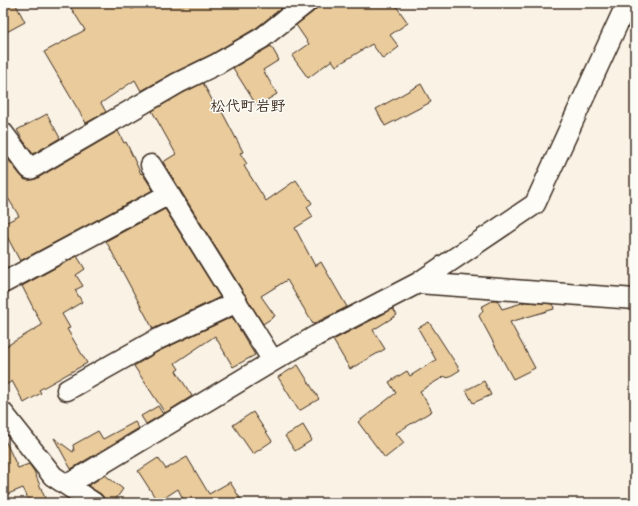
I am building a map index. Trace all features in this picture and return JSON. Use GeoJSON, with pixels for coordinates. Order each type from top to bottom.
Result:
{"type":"FeatureCollection","features":[{"type":"Feature","properties":{"kind":"street"},"geometry":{"type":"LineString","coordinates":[[3,133],[30,169],[178,83],[217,64],[262,38],[306,3]]}},
{"type":"Feature","properties":{"kind":"street"},"geometry":{"type":"LineString","coordinates":[[68,494],[273,361],[316,336],[418,283],[535,204],[627,3]]}},
{"type":"Feature","properties":{"kind":"street"},"geometry":{"type":"LineString","coordinates":[[151,165],[273,361]]}},
{"type":"Feature","properties":{"kind":"street"},"geometry":{"type":"LineString","coordinates":[[3,282],[169,194]]}},
{"type":"Feature","properties":{"kind":"street"},"geometry":{"type":"LineString","coordinates":[[418,283],[635,299]]}},
{"type":"Feature","properties":{"kind":"street"},"geometry":{"type":"LineString","coordinates":[[67,390],[154,341],[237,302]]}},
{"type":"Feature","properties":{"kind":"street"},"geometry":{"type":"LineString","coordinates":[[3,413],[68,494],[94,503]]}},
{"type":"Feature","properties":{"kind":"building"},"geometry":{"type":"Polygon","coordinates":[[[3,3],[15,3],[25,22],[3,34],[3,3]]]}},
{"type":"Feature","properties":{"kind":"building"},"geometry":{"type":"Polygon","coordinates":[[[68,3],[128,3],[132,9],[145,3],[288,3],[256,28],[212,54],[141,91],[135,80],[101,103],[106,112],[86,123],[44,52],[85,30],[68,3]]]}},
{"type":"Feature","properties":{"kind":"building"},"geometry":{"type":"Polygon","coordinates":[[[317,3],[394,3],[408,23],[390,35],[399,47],[383,59],[372,44],[336,66],[332,60],[308,78],[292,56],[309,44],[296,25],[317,8],[317,3]]]}},
{"type":"Feature","properties":{"kind":"building"},"geometry":{"type":"Polygon","coordinates":[[[271,46],[279,60],[263,70],[277,94],[257,106],[233,68],[271,46]]]}},
{"type":"Feature","properties":{"kind":"building"},"geometry":{"type":"Polygon","coordinates":[[[203,83],[218,111],[221,110],[243,152],[240,153],[247,164],[244,166],[266,201],[296,180],[312,203],[307,207],[313,217],[295,228],[315,266],[321,262],[347,307],[313,324],[287,280],[261,296],[275,316],[263,324],[163,162],[176,154],[152,111],[203,83]]]}},
{"type":"Feature","properties":{"kind":"building"},"geometry":{"type":"Polygon","coordinates":[[[421,84],[431,102],[385,126],[376,109],[421,84]]]}},
{"type":"Feature","properties":{"kind":"building"},"geometry":{"type":"Polygon","coordinates":[[[47,114],[60,138],[33,154],[17,130],[47,114]]]}},
{"type":"Feature","properties":{"kind":"building"},"geometry":{"type":"Polygon","coordinates":[[[118,131],[124,143],[126,142],[141,174],[142,173],[153,190],[20,261],[3,229],[3,224],[19,216],[3,190],[3,161],[7,158],[25,180],[36,179],[118,131]]]}},
{"type":"Feature","properties":{"kind":"building"},"geometry":{"type":"Polygon","coordinates":[[[165,209],[220,297],[153,329],[106,241],[165,209]]]}},
{"type":"Feature","properties":{"kind":"building"},"geometry":{"type":"Polygon","coordinates":[[[77,256],[85,269],[76,275],[83,286],[75,290],[82,302],[62,314],[70,328],[67,329],[87,363],[39,390],[41,393],[24,403],[12,381],[3,387],[3,348],[42,325],[22,286],[77,256]]]}},
{"type":"Feature","properties":{"kind":"building"},"geometry":{"type":"Polygon","coordinates":[[[494,300],[497,300],[502,309],[525,302],[553,304],[554,309],[510,322],[535,368],[513,379],[479,316],[483,310],[481,307],[494,300]]]}},
{"type":"Feature","properties":{"kind":"building"},"geometry":{"type":"Polygon","coordinates":[[[393,309],[397,315],[373,330],[385,349],[350,369],[333,340],[393,309]]]}},
{"type":"Feature","properties":{"kind":"building"},"geometry":{"type":"Polygon","coordinates":[[[232,317],[255,355],[233,367],[215,336],[175,363],[179,369],[176,371],[192,396],[165,413],[134,366],[159,351],[232,317]]]}},
{"type":"Feature","properties":{"kind":"building"},"geometry":{"type":"Polygon","coordinates":[[[429,322],[460,370],[447,378],[445,376],[420,391],[432,411],[396,433],[404,443],[385,458],[358,422],[396,393],[389,382],[407,371],[410,376],[436,360],[418,328],[429,322]]]}},
{"type":"Feature","properties":{"kind":"building"},"geometry":{"type":"Polygon","coordinates":[[[298,365],[319,399],[299,411],[278,377],[298,365]]]}},
{"type":"Feature","properties":{"kind":"building"},"geometry":{"type":"Polygon","coordinates":[[[484,381],[491,395],[473,403],[466,390],[484,381]]]}},
{"type":"Feature","properties":{"kind":"building"},"geometry":{"type":"Polygon","coordinates":[[[158,406],[163,414],[146,424],[141,416],[158,406]]]}},
{"type":"Feature","properties":{"kind":"building"},"geometry":{"type":"Polygon","coordinates":[[[253,412],[272,441],[253,454],[233,425],[253,412]]]}},
{"type":"Feature","properties":{"kind":"building"},"geometry":{"type":"Polygon","coordinates":[[[135,422],[139,428],[71,469],[54,438],[73,452],[73,445],[98,431],[103,439],[135,422]]]}},
{"type":"Feature","properties":{"kind":"building"},"geometry":{"type":"Polygon","coordinates":[[[303,425],[312,440],[295,451],[285,436],[303,425]]]}},
{"type":"Feature","properties":{"kind":"building"},"geometry":{"type":"Polygon","coordinates":[[[3,436],[18,468],[29,464],[34,471],[47,503],[30,503],[23,488],[3,496],[3,436]]]}},
{"type":"Feature","properties":{"kind":"building"},"geometry":{"type":"Polygon","coordinates":[[[187,457],[209,494],[230,482],[243,503],[185,503],[178,489],[158,502],[138,471],[158,458],[166,469],[187,457]]]}},
{"type":"Feature","properties":{"kind":"building"},"geometry":{"type":"Polygon","coordinates":[[[105,475],[123,489],[113,503],[105,503],[101,494],[88,486],[105,475]]]}},
{"type":"Feature","properties":{"kind":"district","name":"松代町岩野"},"geometry":{"type":"Point","coordinates":[248,106]}}]}
